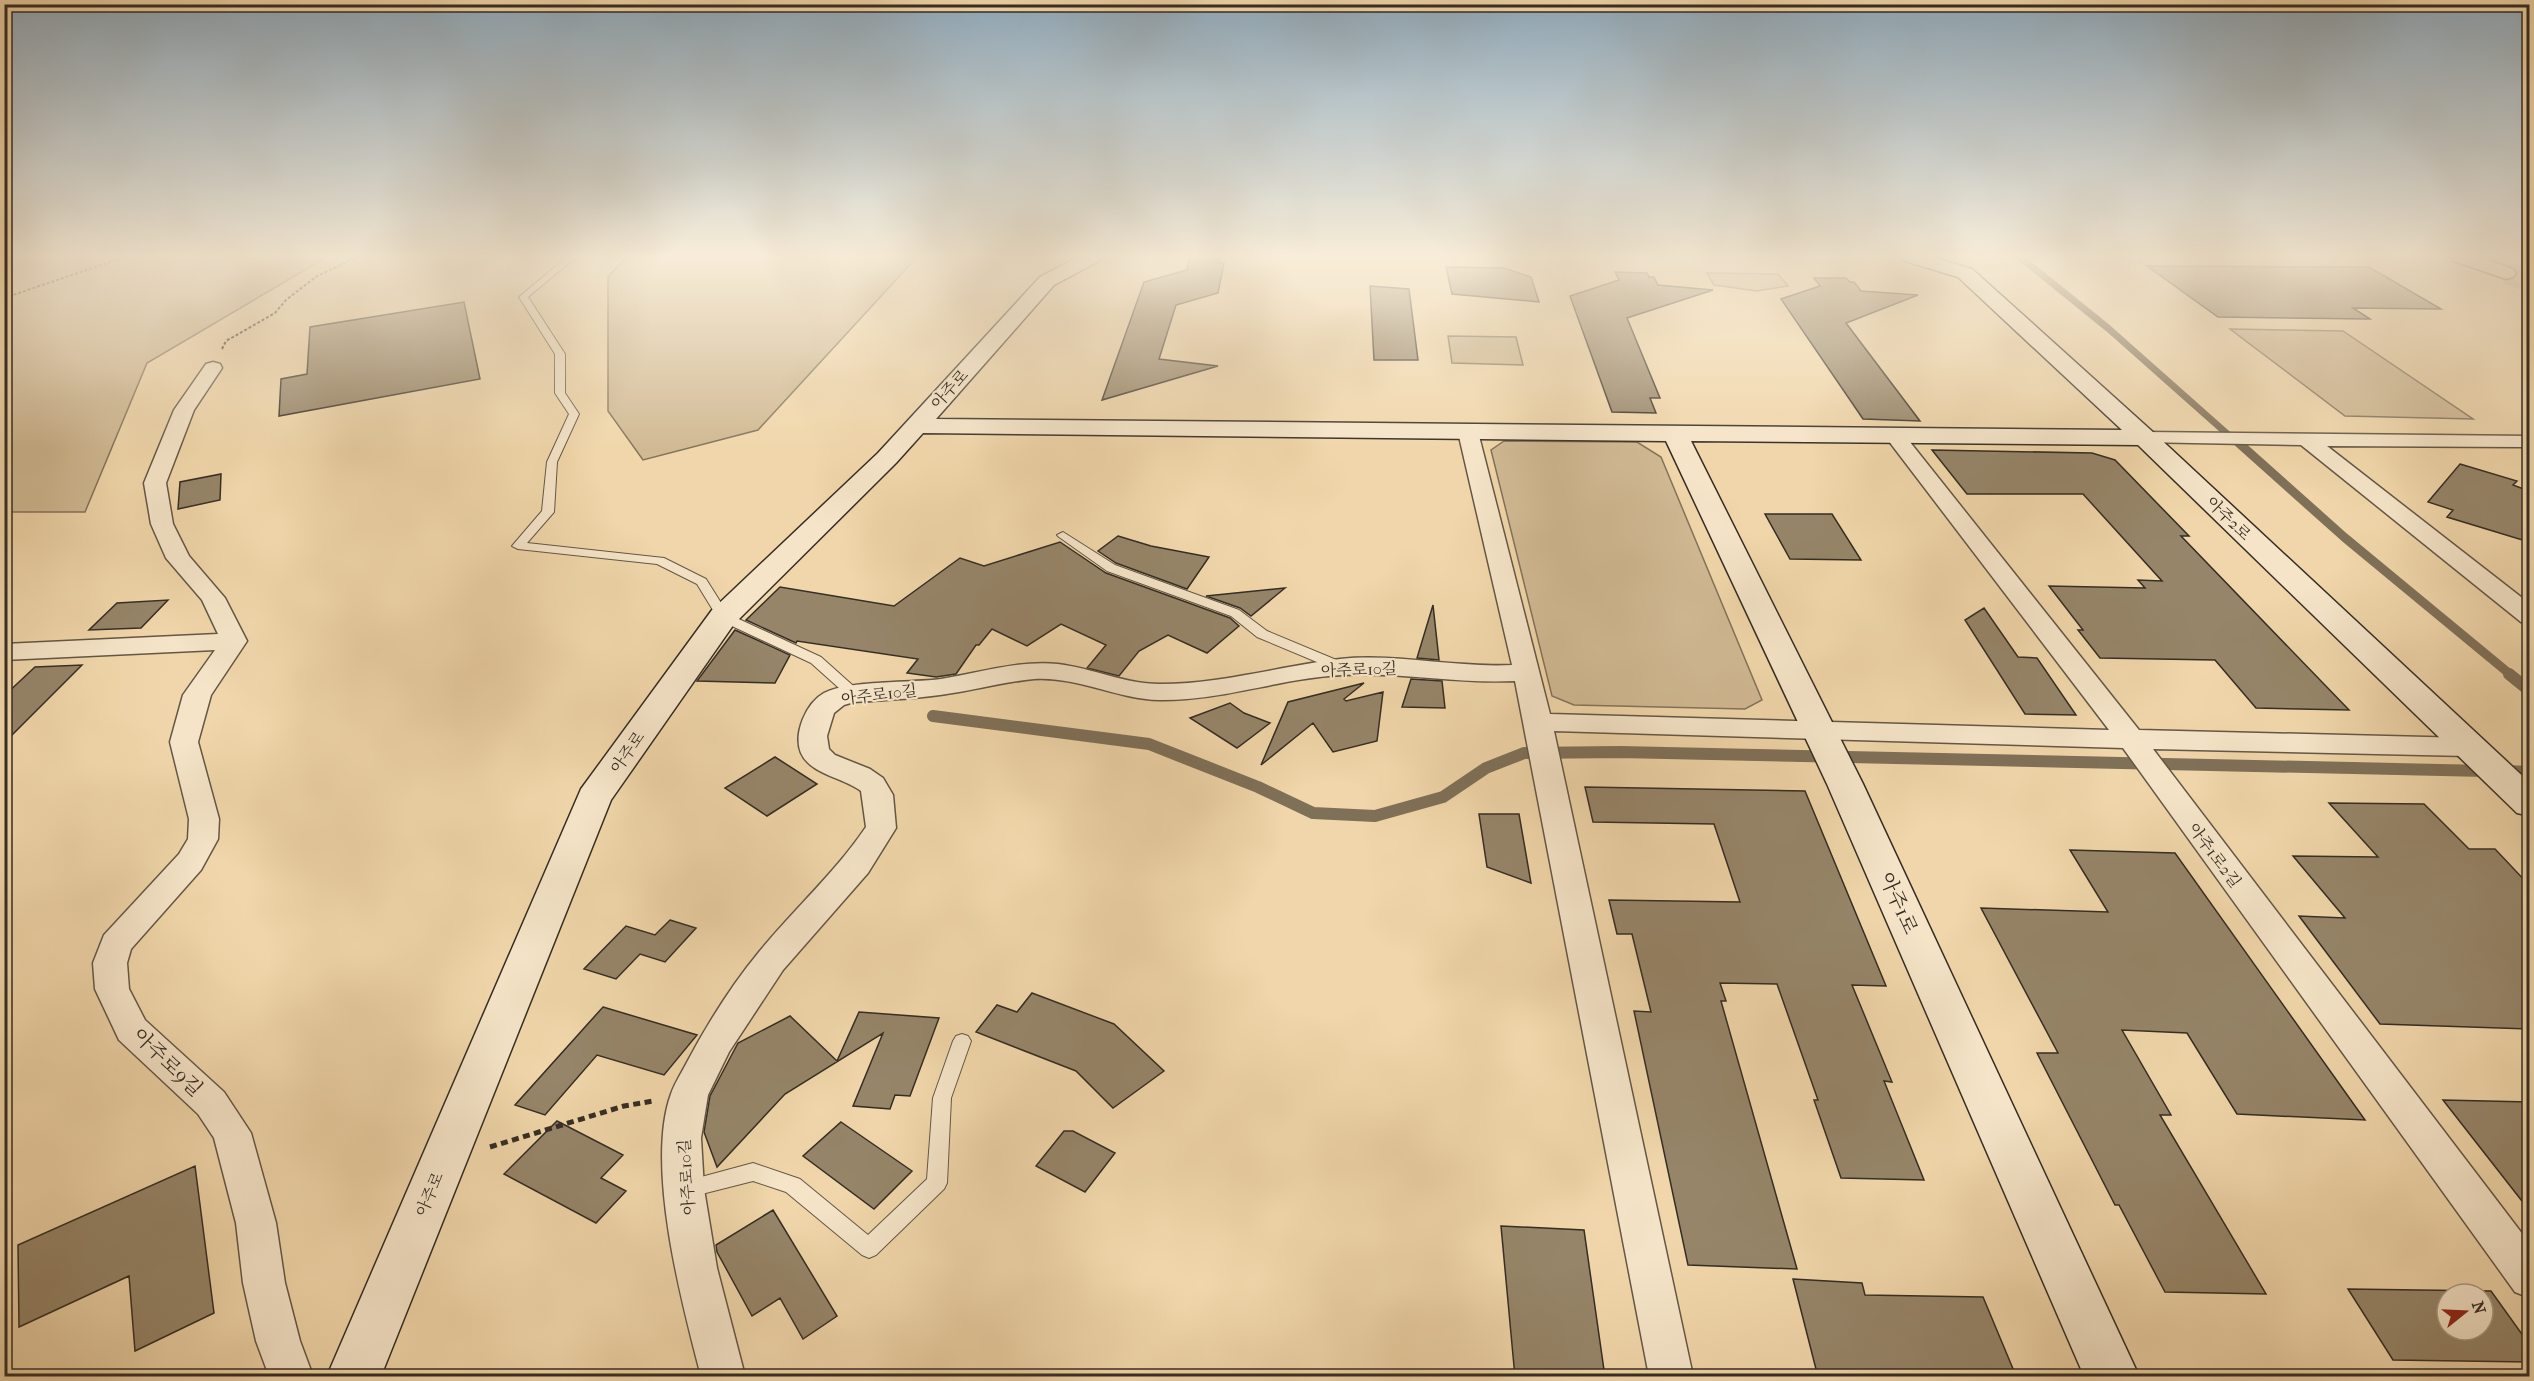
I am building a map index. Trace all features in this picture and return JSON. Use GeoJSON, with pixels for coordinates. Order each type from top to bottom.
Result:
{"type":"FeatureCollection","features":[{"type":"Feature","properties":{"kind":"street","name":"아주로"},"geometry":{"type":"LineString","coordinates":[[354,1377],[594,798],[723,617],[887,458],[1010,321]]}},
{"type":"Feature","properties":{"kind":"street","name":"아주2로"},"geometry":{"type":"LineString","coordinates":[[2018,321],[2145,438],[2524,799]]}},
{"type":"Feature","properties":{"kind":"street"},"geometry":{"type":"LineString","coordinates":[[4,652],[234,641],[213,598],[178,558],[162,524],[155,483],[183,410],[213,368]]}},
{"type":"Feature","properties":{"kind":"street"},"geometry":{"type":"LineString","coordinates":[[915,426],[1676,435],[2523,441]]}},
{"type":"Feature","properties":{"kind":"street"},"geometry":{"type":"LineString","coordinates":[[1468,432],[1527,672],[1549,774],[1671,1377]]}},
{"type":"Feature","properties":{"kind":"street","name":"아주1로"},"geometry":{"type":"LineString","coordinates":[[1676,435],[1845,784],[2112,1377]]}},
{"type":"Feature","properties":{"kind":"street","name":"아주1로2길"},"geometry":{"type":"LineString","coordinates":[[1895,436],[2130,738],[2529,1278]]}},
{"type":"Feature","properties":{"kind":"street"},"geometry":{"type":"LineString","coordinates":[[2306,440],[2529,617]]}},
{"type":"Feature","properties":{"kind":"street","name":"아주로9길"},"geometry":{"type":"LineString","coordinates":[[234,641],[197,694],[184,742],[204,819],[203,839],[190,862],[116,944],[110,963],[110,972],[112,989],[132,1030],[211,1103],[232,1133],[256,1223],[264,1283],[278,1341],[291,1377]]}},
{"type":"Feature","properties":{"kind":"street","name":"아주로10길"},"geometry":{"type":"LineString","coordinates":[[723,1377],[696,1268],[684,1189],[681,1138],[689,1095],[715,1043],[771,961],[857,865],[881,828],[878,795],[873,785],[860,776],[825,762],[815,752],[813,736],[821,710],[834,699],[854,694],[939,687],[1035,671],[1059,672],[1121,687],[1157,692],[1193,691],[1341,667],[1387,666],[1493,674],[1527,672]]}},
{"type":"Feature","properties":{"kind":"street"},"geometry":{"type":"LineString","coordinates":[[1537,722],[1820,732],[2467,747]]}},
{"type":"Feature","properties":{"kind":"lane"},"geometry":{"type":"LineString","coordinates":[[539,321],[560,354],[560,393],[574,414],[552,462],[548,512],[518,546],[660,561],[702,582],[723,617],[816,660],[854,694]]}},
{"type":"Feature","properties":{"kind":"lane"},"geometry":{"type":"LineString","coordinates":[[1063,535],[1111,568],[1235,613],[1262,634],[1341,667]]}},
{"type":"Feature","properties":{"kind":"lane"},"geometry":{"type":"LineString","coordinates":[[684,1189],[753,1172],[793,1185],[869,1248],[937,1183],[942,1098],[962,1041]]}},
{"type":"Feature","properties":{"kind":"path"},"geometry":{"type":"LineString","coordinates":[[213,368],[226,341],[260,321]]}},
{"type":"Feature","properties":{"kind":"path"},"geometry":{"type":"LineString","coordinates":[[444,1160],[624,1106],[689,1095]]}},
{"type":"Feature","properties":{"kind":"shaded area"},"geometry":{"type":"Polygon","coordinates":[[[4,321],[218,321],[147,363],[85,512],[5,512],[4,321]]]}},
{"type":"Feature","properties":{"kind":"shaded area"},"geometry":{"type":"Polygon","coordinates":[[[608,321],[858,321],[758,430],[643,460],[608,411],[608,321]]]}},
{"type":"Feature","properties":{"kind":"shaded area"},"geometry":{"type":"Polygon","coordinates":[[[2230,329],[2343,331],[2473,419],[2345,416],[2230,329]]]}},
{"type":"Feature","properties":{"kind":"shaded area"},"geometry":{"type":"Polygon","coordinates":[[[1448,336],[1516,337],[1523,365],[1452,363],[1448,336]]]}},
{"type":"Feature","properties":{"kind":"shaded area"},"geometry":{"type":"Polygon","coordinates":[[[1504,441],[1637,442],[1661,457],[1762,700],[1745,709],[1574,705],[1552,696],[1491,450],[1504,441]]]}},
{"type":"Feature","properties":{"kind":"building"},"geometry":{"type":"Polygon","coordinates":[[[344,321],[468,321],[480,379],[279,416],[281,379],[307,374],[310,327],[344,321]]]}},
{"type":"Feature","properties":{"kind":"building"},"geometry":{"type":"Polygon","coordinates":[[[1130,321],[1171,321],[1159,359],[1218,366],[1102,400],[1130,321]]]}},
{"type":"Feature","properties":{"kind":"building"},"geometry":{"type":"Polygon","coordinates":[[[1372,321],[1413,321],[1418,360],[1374,360],[1372,321]]]}},
{"type":"Feature","properties":{"kind":"building"},"geometry":{"type":"Polygon","coordinates":[[[1579,321],[1628,321],[1660,398],[1650,398],[1656,413],[1612,412],[1579,321]]]}},
{"type":"Feature","properties":{"kind":"building"},"geometry":{"type":"Polygon","coordinates":[[[1796,321],[1850,321],[1846,323],[1920,421],[1863,419],[1796,321]]]}},
{"type":"Feature","properties":{"kind":"building"},"geometry":{"type":"Polygon","coordinates":[[[1932,450],[2092,453],[2115,460],[2189,536],[2181,536],[2349,710],[2256,708],[2215,660],[2100,658],[2078,630],[2083,630],[2049,586],[2145,588],[2138,580],[2162,581],[2083,494],[1967,494],[1932,450]]]}},
{"type":"Feature","properties":{"kind":"building"},"geometry":{"type":"Polygon","coordinates":[[[2460,464],[2517,481],[2513,485],[2529,491],[2529,542],[2447,517],[2453,510],[2428,502],[2460,464]]]}},
{"type":"Feature","properties":{"kind":"building"},"geometry":{"type":"Polygon","coordinates":[[[221,474],[220,500],[178,509],[180,482],[221,474]]]}},
{"type":"Feature","properties":{"kind":"building"},"geometry":{"type":"Polygon","coordinates":[[[1765,514],[1832,514],[1861,560],[1790,559],[1765,514]]]}},
{"type":"Feature","properties":{"kind":"building"},"geometry":{"type":"Polygon","coordinates":[[[1118,536],[1151,546],[1209,557],[1187,589],[1116,563],[1098,551],[1118,536]]]}},
{"type":"Feature","properties":{"kind":"building"},"geometry":{"type":"Polygon","coordinates":[[[1060,542],[1106,573],[1230,618],[1239,626],[1207,653],[1168,635],[1139,651],[1119,676],[1087,668],[1106,645],[1061,624],[1027,646],[992,629],[979,645],[976,645],[956,674],[936,677],[907,673],[918,659],[797,641],[796,643],[746,620],[780,587],[894,606],[960,558],[984,566],[1060,542]]]}},
{"type":"Feature","properties":{"kind":"building"},"geometry":{"type":"Polygon","coordinates":[[[1285,588],[1251,616],[1240,608],[1206,596],[1285,588]]]}},
{"type":"Feature","properties":{"kind":"building"},"geometry":{"type":"Polygon","coordinates":[[[168,600],[141,628],[89,630],[117,603],[168,600]]]}},
{"type":"Feature","properties":{"kind":"building"},"geometry":{"type":"Polygon","coordinates":[[[1433,605],[1439,660],[1417,658],[1433,605]]]}},
{"type":"Feature","properties":{"kind":"building"},"geometry":{"type":"Polygon","coordinates":[[[1984,608],[2018,657],[2037,658],[2076,715],[2025,714],[1965,620],[1984,608]]]}},
{"type":"Feature","properties":{"kind":"building"},"geometry":{"type":"Polygon","coordinates":[[[735,630],[790,655],[775,683],[697,681],[735,630]]]}},
{"type":"Feature","properties":{"kind":"building"},"geometry":{"type":"Polygon","coordinates":[[[82,665],[4,743],[4,696],[35,667],[82,665]]]}},
{"type":"Feature","properties":{"kind":"building"},"geometry":{"type":"Polygon","coordinates":[[[1411,679],[1442,681],[1445,708],[1402,707],[1411,679]]]}},
{"type":"Feature","properties":{"kind":"building"},"geometry":{"type":"Polygon","coordinates":[[[1364,683],[1344,699],[1346,701],[1383,692],[1377,741],[1333,752],[1313,723],[1261,765],[1288,702],[1364,683]]]}},
{"type":"Feature","properties":{"kind":"building"},"geometry":{"type":"Polygon","coordinates":[[[1230,703],[1244,713],[1270,723],[1237,748],[1190,718],[1230,703]]]}},
{"type":"Feature","properties":{"kind":"building"},"geometry":{"type":"Polygon","coordinates":[[[775,757],[817,784],[767,816],[725,788],[775,757]]]}},
{"type":"Feature","properties":{"kind":"building"},"geometry":{"type":"Polygon","coordinates":[[[1585,787],[1805,791],[1886,986],[1852,985],[1892,1082],[1884,1081],[1924,1180],[1841,1178],[1814,1100],[1818,1100],[1777,984],[1720,983],[1726,1001],[1721,1001],[1797,1269],[1688,1265],[1634,1011],[1651,1012],[1632,934],[1617,934],[1609,900],[1740,902],[1714,824],[1593,822],[1585,787]]]}},
{"type":"Feature","properties":{"kind":"building"},"geometry":{"type":"Polygon","coordinates":[[[2329,803],[2424,804],[2469,849],[2495,849],[2529,885],[2529,1029],[2380,1024],[2299,916],[2345,918],[2293,856],[2378,857],[2329,803]]]}},
{"type":"Feature","properties":{"kind":"building"},"geometry":{"type":"Polygon","coordinates":[[[1479,814],[1519,814],[1531,883],[1487,867],[1479,814]]]}},
{"type":"Feature","properties":{"kind":"building"},"geometry":{"type":"Polygon","coordinates":[[[2070,850],[2175,853],[2365,1120],[2237,1114],[2187,1033],[2122,1030],[2171,1115],[2160,1115],[2266,1294],[2165,1292],[2119,1205],[2115,1205],[2037,1053],[2058,1053],[1981,908],[2108,912],[2070,850]]]}},
{"type":"Feature","properties":{"kind":"building"},"geometry":{"type":"Polygon","coordinates":[[[670,920],[696,928],[665,962],[640,954],[616,979],[584,969],[626,926],[655,935],[670,920]]]}},
{"type":"Feature","properties":{"kind":"building"},"geometry":{"type":"Polygon","coordinates":[[[1032,993],[1114,1024],[1164,1071],[1113,1108],[1076,1071],[976,1032],[997,1005],[1017,1012],[1032,993]]]}},
{"type":"Feature","properties":{"kind":"building"},"geometry":{"type":"Polygon","coordinates":[[[603,1007],[697,1035],[664,1075],[597,1055],[545,1115],[515,1105],[603,1007]]]}},
{"type":"Feature","properties":{"kind":"building"},"geometry":{"type":"Polygon","coordinates":[[[859,1012],[939,1018],[910,1096],[895,1095],[890,1109],[853,1106],[883,1033],[785,1094],[717,1167],[704,1132],[710,1096],[738,1043],[790,1016],[837,1061],[859,1012]]]}},
{"type":"Feature","properties":{"kind":"building"},"geometry":{"type":"Polygon","coordinates":[[[2443,1100],[2529,1102],[2529,1210],[2443,1100]]]}},
{"type":"Feature","properties":{"kind":"building"},"geometry":{"type":"Polygon","coordinates":[[[557,1121],[623,1155],[601,1178],[626,1191],[596,1223],[504,1174],[557,1121]]]}},
{"type":"Feature","properties":{"kind":"building"},"geometry":{"type":"Polygon","coordinates":[[[841,1122],[912,1171],[874,1209],[803,1156],[841,1122]]]}},
{"type":"Feature","properties":{"kind":"building"},"geometry":{"type":"Polygon","coordinates":[[[1064,1131],[1073,1131],[1115,1153],[1085,1192],[1036,1166],[1064,1131]]]}},
{"type":"Feature","properties":{"kind":"building"},"geometry":{"type":"Polygon","coordinates":[[[195,1166],[214,1313],[135,1351],[129,1276],[19,1327],[18,1245],[195,1166]]]}},
{"type":"Feature","properties":{"kind":"building"},"geometry":{"type":"Polygon","coordinates":[[[773,1210],[837,1316],[803,1339],[780,1298],[752,1316],[717,1252],[716,1245],[773,1210]]]}},
{"type":"Feature","properties":{"kind":"building"},"geometry":{"type":"Polygon","coordinates":[[[1501,1226],[1584,1230],[1605,1377],[1515,1377],[1501,1226]]]}},
{"type":"Feature","properties":{"kind":"building"},"geometry":{"type":"Polygon","coordinates":[[[1793,1279],[1862,1283],[1865,1295],[1983,1297],[2016,1376],[1888,1372],[1889,1377],[1818,1377],[1793,1279]]]}},
{"type":"Feature","properties":{"kind":"building"},"geometry":{"type":"Polygon","coordinates":[[[2348,1289],[2435,1290],[2435,1342],[2495,1342],[2495,1297],[2529,1344],[2529,1362],[2393,1360],[2348,1289]]]}},
{"type":"Feature","properties":{"kind":"waterway"},"geometry":{"type":"LineString","coordinates":[[2100,321],[2233,439]]}},
{"type":"Feature","properties":{"kind":"waterway"},"geometry":{"type":"LineString","coordinates":[[2232,437],[2344,537],[2511,675]]}},
{"type":"Feature","properties":{"kind":"waterway"},"geometry":{"type":"LineString","coordinates":[[2509,674],[2530,691]]}},
{"type":"Feature","properties":{"kind":"waterway"},"geometry":{"type":"LineString","coordinates":[[933,716],[1149,744],[1258,787],[1313,813],[1375,816],[1443,797],[1486,768],[1524,753],[1620,752],[2486,771]]}},
{"type":"Feature","properties":{"kind":"waterway"},"geometry":{"type":"LineString","coordinates":[[2505,771],[2530,772]]}}]}
